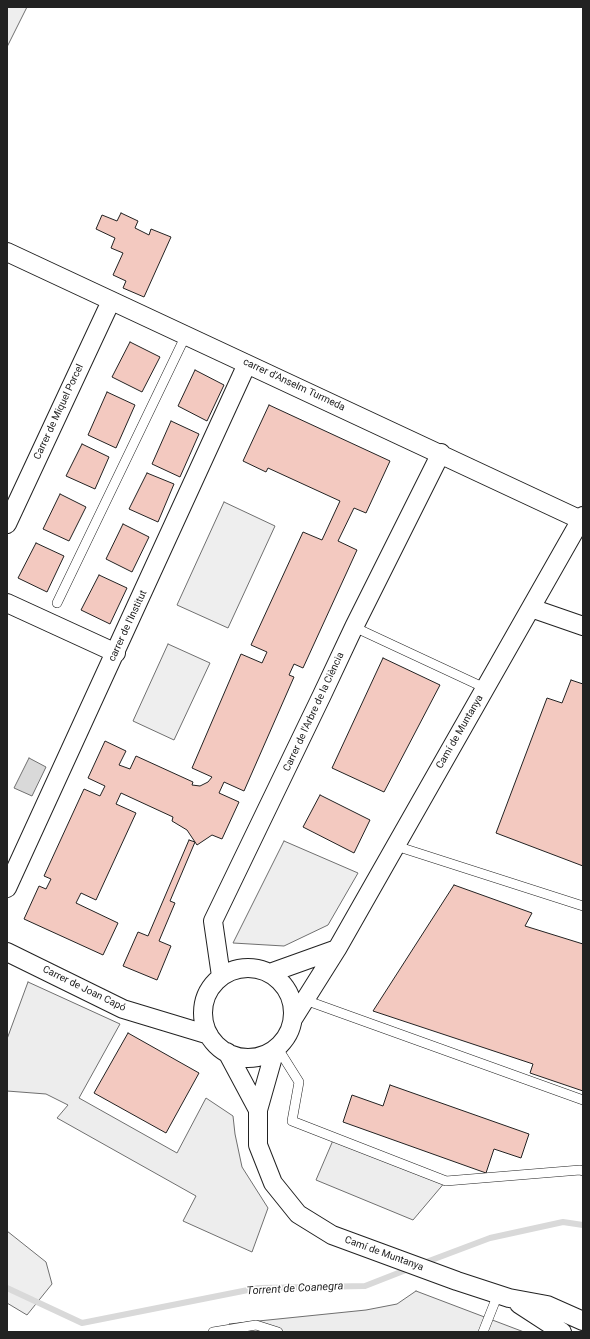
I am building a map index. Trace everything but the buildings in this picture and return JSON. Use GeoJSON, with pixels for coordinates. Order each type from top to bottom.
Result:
{"type":"FeatureCollection","features":[{"type":"Feature","properties":{"kind":"street","name":"carrer d'Anselm Turmeda"},"geometry":{"type":"LineString","coordinates":[[7,252],[582,518]]}},
{"type":"Feature","properties":{"kind":"street","name":"Carrer de Miquel Porcel"},"geometry":{"type":"LineString","coordinates":[[7,524],[111,300]]}},
{"type":"Feature","properties":{"kind":"street","name":"carrer de l'Institut"},"geometry":{"type":"LineString","coordinates":[[7,888],[116,653],[247,364]]}},
{"type":"Feature","properties":{"kind":"street","name":"Carrer de l'Arbre de la Ciència"},"geometry":{"type":"LineString","coordinates":[[221,976],[213,921],[354,627],[441,453]]}},
{"type":"Feature","properties":{"kind":"street","name":"Camí de Muntanya"},"geometry":{"type":"LineString","coordinates":[[293,1019],[337,949],[582,518]]}},
{"type":"Feature","properties":{"kind":"street"},"geometry":{"type":"LineString","coordinates":[[7,603],[116,653]]}},
{"type":"Feature","properties":{"kind":"street"},"geometry":{"type":"LineString","coordinates":[[531,608],[583,626]]}},
{"type":"Feature","properties":{"kind":"street"},"geometry":{"type":"LineString","coordinates":[[270,973],[337,949]]}},
{"type":"Feature","properties":{"kind":"street","name":"Carrer de Joan Capó"},"geometry":{"type":"LineString","coordinates":[[7,952],[123,1009],[209,1035]]}},
{"type":"Feature","properties":{"kind":"street"},"geometry":{"type":"LineString","coordinates":[[258,968],[270,973],[281,982],[289,994],[293,1008],[293,1019],[288,1034],[276,1048],[266,1054],[253,1058],[240,1057],[227,1052],[217,1045],[209,1035],[204,1023],[203,1010],[206,997],[212,986],[221,976],[232,970],[258,968]]}},
{"type":"Feature","properties":{"kind":"street","name":"Camí de Muntanya"},"geometry":{"type":"LineString","coordinates":[[276,1048],[258,1110],[258,1145],[273,1183],[298,1214],[332,1235],[457,1281],[504,1296],[547,1305],[583,1321]]}},
{"type":"Feature","properties":{"kind":"street","name":"Camí de Muntanya"},"geometry":{"type":"LineString","coordinates":[[227,1052],[258,1110]]}},
{"type":"Feature","properties":{"kind":"street"},"geometry":{"type":"LineString","coordinates":[[504,1296],[562,1332]]}},
{"type":"Feature","properties":{"kind":"lane"},"geometry":{"type":"LineString","coordinates":[[57,603],[186,335]]}},
{"type":"Feature","properties":{"kind":"lane"},"geometry":{"type":"LineString","coordinates":[[354,627],[485,688]]}},
{"type":"Feature","properties":{"kind":"lane"},"geometry":{"type":"LineString","coordinates":[[396,846],[583,906]]}},
{"type":"Feature","properties":{"kind":"lane"},"geometry":{"type":"LineString","coordinates":[[305,1000],[583,1100]]}},
{"type":"Feature","properties":{"kind":"lane"},"geometry":{"type":"LineString","coordinates":[[276,1048],[299,1082],[292,1121],[446,1181],[580,1170],[583,1171]]}},
{"type":"Feature","properties":{"kind":"lane"},"geometry":{"type":"LineString","coordinates":[[482,1332],[504,1296]]}},
{"type":"Feature","properties":{"kind":"lane"},"geometry":{"type":"LineString","coordinates":[[213,1332],[256,1325],[278,1332]]}},
{"type":"Feature","properties":{"kind":"shaded area"},"geometry":{"type":"Polygon","coordinates":[[[7,7],[27,7],[7,47],[7,7]]]}},
{"type":"Feature","properties":{"kind":"shaded area"},"geometry":{"type":"Polygon","coordinates":[[[224,502],[275,526],[228,628],[177,605],[224,502]]]}},
{"type":"Feature","properties":{"kind":"shaded area"},"geometry":{"type":"Polygon","coordinates":[[[168,644],[210,663],[174,740],[133,721],[168,644]]]}},
{"type":"Feature","properties":{"kind":"shaded area"},"geometry":{"type":"Polygon","coordinates":[[[29,758],[46,767],[32,796],[14,788],[29,758]]]}},
{"type":"Feature","properties":{"kind":"shaded area"},"geometry":{"type":"Polygon","coordinates":[[[284,841],[358,873],[328,925],[284,946],[233,943],[284,841]]]}},
{"type":"Feature","properties":{"kind":"shaded area"},"geometry":{"type":"Polygon","coordinates":[[[28,982],[120,1024],[79,1098],[177,1153],[206,1098],[233,1116],[242,1167],[268,1208],[252,1252],[183,1221],[196,1196],[57,1118],[68,1105],[46,1094],[7,1091],[7,1039],[28,982]]]}},
{"type":"Feature","properties":{"kind":"shaded area"},"geometry":{"type":"Polygon","coordinates":[[[334,1138],[446,1181],[413,1220],[316,1180],[334,1138]]]}},
{"type":"Feature","properties":{"kind":"shaded area"},"geometry":{"type":"Polygon","coordinates":[[[7,1231],[46,1262],[52,1284],[27,1315],[7,1303],[7,1231]]]}},
{"type":"Feature","properties":{"kind":"shaded area"},"geometry":{"type":"Polygon","coordinates":[[[416,1291],[524,1332],[252,1332],[229,1324],[366,1310],[397,1304],[416,1291]]]}},
{"type":"Feature","properties":{"kind":"waterway","name":"Torrent de Coanegra"},"geometry":{"type":"LineString","coordinates":[[421,1264],[490,1238],[563,1222],[583,1225]]}},
{"type":"Feature","properties":{"kind":"waterway","name":"Torrent de Coanegra"},"geometry":{"type":"LineString","coordinates":[[7,1288],[82,1323],[258,1288],[365,1286],[411,1268]]}}]}
